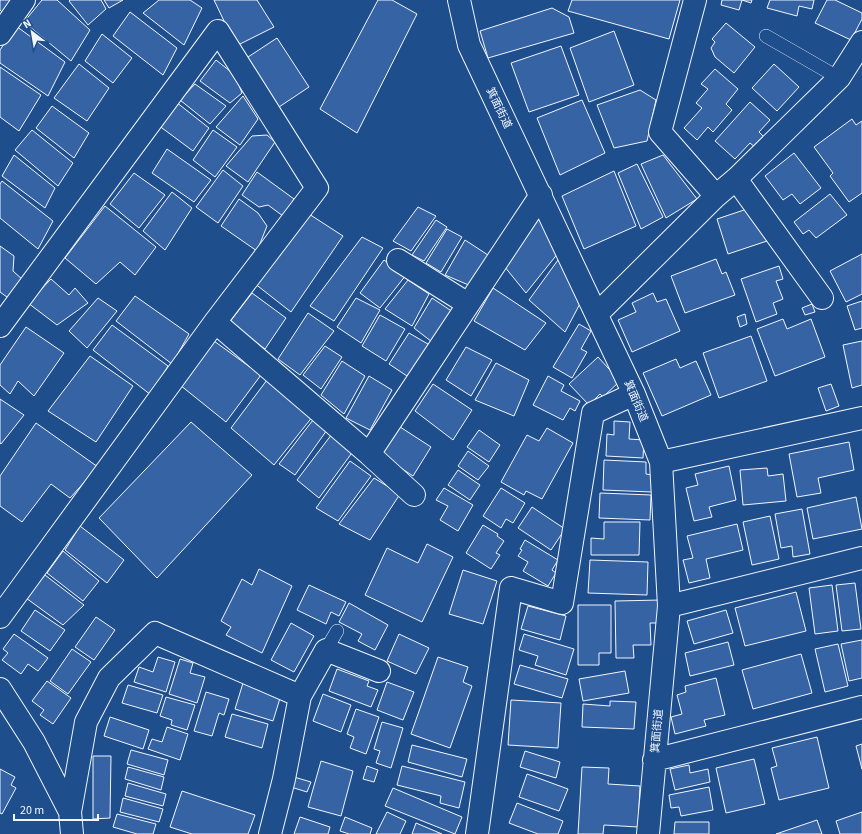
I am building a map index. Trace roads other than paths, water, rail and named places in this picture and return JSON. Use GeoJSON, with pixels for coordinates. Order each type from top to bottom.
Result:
{"type":"FeatureCollection","features":[{"type":"Feature","properties":{"kind":"street"},"geometry":{"type":"LineString","coordinates":[[0,34],[24,0]]}},
{"type":"Feature","properties":{"kind":"street","name":"箕面街道"},"geometry":{"type":"LineString","coordinates":[[460,0],[469,45],[634,394],[661,462],[669,606],[648,834]]}},
{"type":"Feature","properties":{"kind":"street"},"geometry":{"type":"LineString","coordinates":[[695,0],[660,132],[716,196]]}},
{"type":"Feature","properties":{"kind":"street"},"geometry":{"type":"LineString","coordinates":[[0,326],[218,31],[317,188],[215,322],[0,617]]}},
{"type":"Feature","properties":{"kind":"street"},"geometry":{"type":"LineString","coordinates":[[597,314],[716,196],[736,179],[839,78],[862,42]]}},
{"type":"Feature","properties":{"kind":"street"},"geometry":{"type":"LineString","coordinates":[[736,179],[822,298]]}},
{"type":"Feature","properties":{"kind":"street"},"geometry":{"type":"LineString","coordinates":[[369,454],[540,195]]}},
{"type":"Feature","properties":{"kind":"street"},"geometry":{"type":"LineString","coordinates":[[398,260],[468,304]]}},
{"type":"Feature","properties":{"kind":"street"},"geometry":{"type":"LineString","coordinates":[[215,322],[369,454],[414,495]]}},
{"type":"Feature","properties":{"kind":"street"},"geometry":{"type":"LineString","coordinates":[[476,834],[511,588],[562,603],[593,412],[634,394]]}},
{"type":"Feature","properties":{"kind":"street"},"geometry":{"type":"LineString","coordinates":[[661,462],[862,418]]}},
{"type":"Feature","properties":{"kind":"street"},"geometry":{"type":"LineString","coordinates":[[669,606],[862,558]]}},
{"type":"Feature","properties":{"kind":"street"},"geometry":{"type":"LineString","coordinates":[[72,834],[70,812],[86,722],[109,678],[155,633],[300,696]]}},
{"type":"Feature","properties":{"kind":"street"},"geometry":{"type":"LineString","coordinates":[[270,834],[284,779],[300,696],[326,650],[379,671]]}},
{"type":"Feature","properties":{"kind":"street"},"geometry":{"type":"LineString","coordinates":[[0,689],[34,742],[70,812]]}},
{"type":"Feature","properties":{"kind":"street"},"geometry":{"type":"LineString","coordinates":[[654,760],[862,707]]}},
{"type":"Feature","properties":{"kind":"lane"},"geometry":{"type":"LineString","coordinates":[[766,36],[839,78]]}},
{"type":"Feature","properties":{"kind":"lane"},"geometry":{"type":"LineString","coordinates":[[326,650],[337,631]]}}]}
